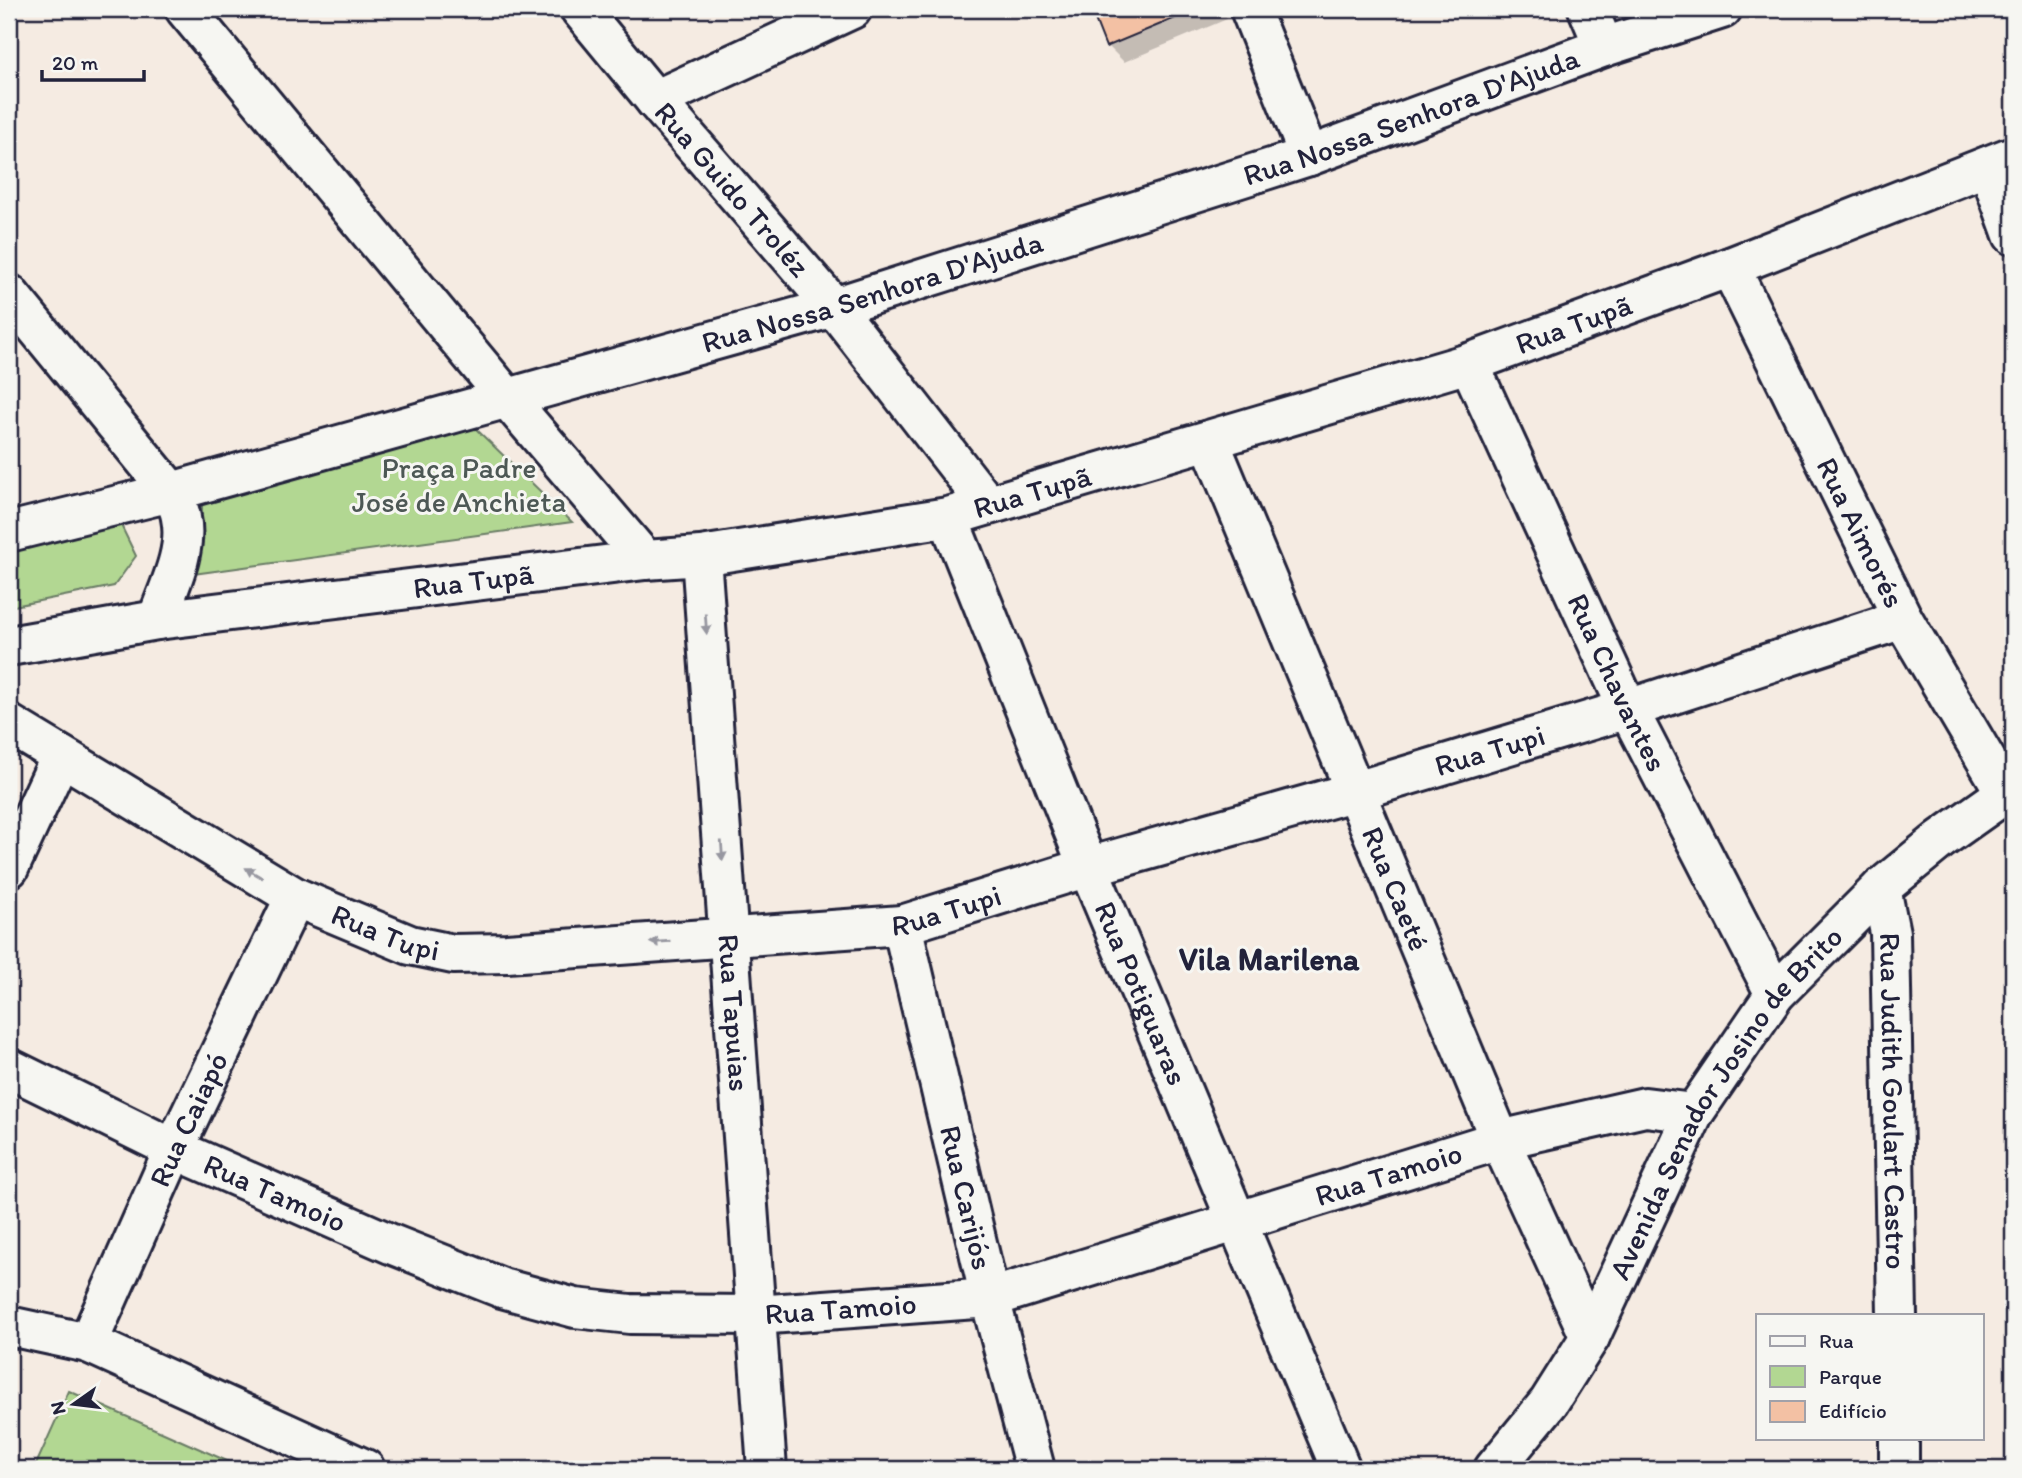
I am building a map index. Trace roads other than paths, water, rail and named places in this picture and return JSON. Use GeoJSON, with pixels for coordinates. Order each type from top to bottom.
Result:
{"type":"FeatureCollection","features":[{"type":"Feature","properties":{"kind":"street"},"geometry":{"type":"LineString","coordinates":[[185,9],[507,398],[645,560]]}},
{"type":"Feature","properties":{"kind":"street","name":"Rua Guido Troléz"},"geometry":{"type":"LineString","coordinates":[[580,9],[834,307],[987,503]]}},
{"type":"Feature","properties":{"kind":"street"},"geometry":{"type":"LineString","coordinates":[[655,100],[852,9]]}},
{"type":"Feature","properties":{"kind":"street"},"geometry":{"type":"LineString","coordinates":[[1250,9],[1309,156]]}},
{"type":"Feature","properties":{"kind":"street"},"geometry":{"type":"LineString","coordinates":[[1588,9],[1604,47]]}},
{"type":"Feature","properties":{"kind":"street","name":"Rua Nossa Senhora D'Ajuda"},"geometry":{"type":"LineString","coordinates":[[9,532],[172,492],[834,307],[1309,156],[1604,47],[1722,9]]}},
{"type":"Feature","properties":{"kind":"street"},"geometry":{"type":"LineString","coordinates":[[2000,161],[2013,235]]}},
{"type":"Feature","properties":{"kind":"street","name":"Rua Tupã"},"geometry":{"type":"LineString","coordinates":[[9,646],[157,620],[645,560],[701,556],[948,517],[987,503],[1469,363],[1730,267],[2000,161]]}},
{"type":"Feature","properties":{"kind":"street","name":"Rua Aimorés"},"geometry":{"type":"LineString","coordinates":[[1730,267],[1903,619],[2009,790]]}},
{"type":"Feature","properties":{"kind":"street"},"geometry":{"type":"LineString","coordinates":[[9,294],[172,492],[181,517],[183,536],[157,620]]}},
{"type":"Feature","properties":{"kind":"street","name":"Rua Chavantes"},"geometry":{"type":"LineString","coordinates":[[1469,363],[1628,709],[1775,995]]}},
{"type":"Feature","properties":{"kind":"street","name":"Rua Caeté"},"geometry":{"type":"LineString","coordinates":[[1209,440],[1500,1140],[1590,1337]]}},
{"type":"Feature","properties":{"kind":"street","name":"Rua Potiguaras"},"geometry":{"type":"LineString","coordinates":[[948,517],[1088,867],[1340,1469]]}},
{"type":"Feature","properties":{"kind":"street","name":"Rua Tapuias"},"geometry":{"type":"LineString","coordinates":[[701,556],[767,1469]]}},
{"type":"Feature","properties":{"kind":"street","name":"Rua Tupi"},"geometry":{"type":"LineString","coordinates":[[9,724],[295,897],[410,945],[453,954],[507,953],[902,925],[1088,867],[1356,791],[1628,709],[1903,619]]}},
{"type":"Feature","properties":{"kind":"street"},"geometry":{"type":"LineString","coordinates":[[9,868],[61,756]]}},
{"type":"Feature","properties":{"kind":"street","name":"Avenida Senador Josino de Brito"},"geometry":{"type":"LineString","coordinates":[[1494,1469],[1549,1402],[1590,1337],[1694,1113],[1775,995],[1881,888],[2009,790]]}},
{"type":"Feature","properties":{"kind":"street","name":"Rua Judith Goulart Castro"},"geometry":{"type":"LineString","coordinates":[[1881,888],[1890,933],[1897,1314]]}},
{"type":"Feature","properties":{"kind":"street","name":"Rua Caiapó"},"geometry":{"type":"LineString","coordinates":[[88,1343],[174,1149],[295,897]]}},
{"type":"Feature","properties":{"kind":"street","name":"Rua Carijós"},"geometry":{"type":"LineString","coordinates":[[902,925],[990,1298],[1035,1469]]}},
{"type":"Feature","properties":{"kind":"street","name":"Rua Tamoio"},"geometry":{"type":"LineString","coordinates":[[9,1068],[174,1149],[391,1244],[502,1288],[576,1308],[630,1314],[756,1315],[990,1298],[1500,1140],[1645,1107],[1694,1113]]}},
{"type":"Feature","properties":{"kind":"street"},"geometry":{"type":"LineString","coordinates":[[9,1326],[88,1343],[365,1469]]}},
{"type":"Feature","properties":{"kind":"street"},"geometry":{"type":"LineString","coordinates":[[1899,1440],[1899,1469]]}},
{"type":"Feature","properties":{"kind":"district","name":"Vila Marilena"},"geometry":{"type":"Point","coordinates":[1269,959]}},
{"type":"Feature","properties":{"kind":"park label","name":"Praça Padre José de Anchieta"},"geometry":{"type":"Point","coordinates":[459,485]}}]}
